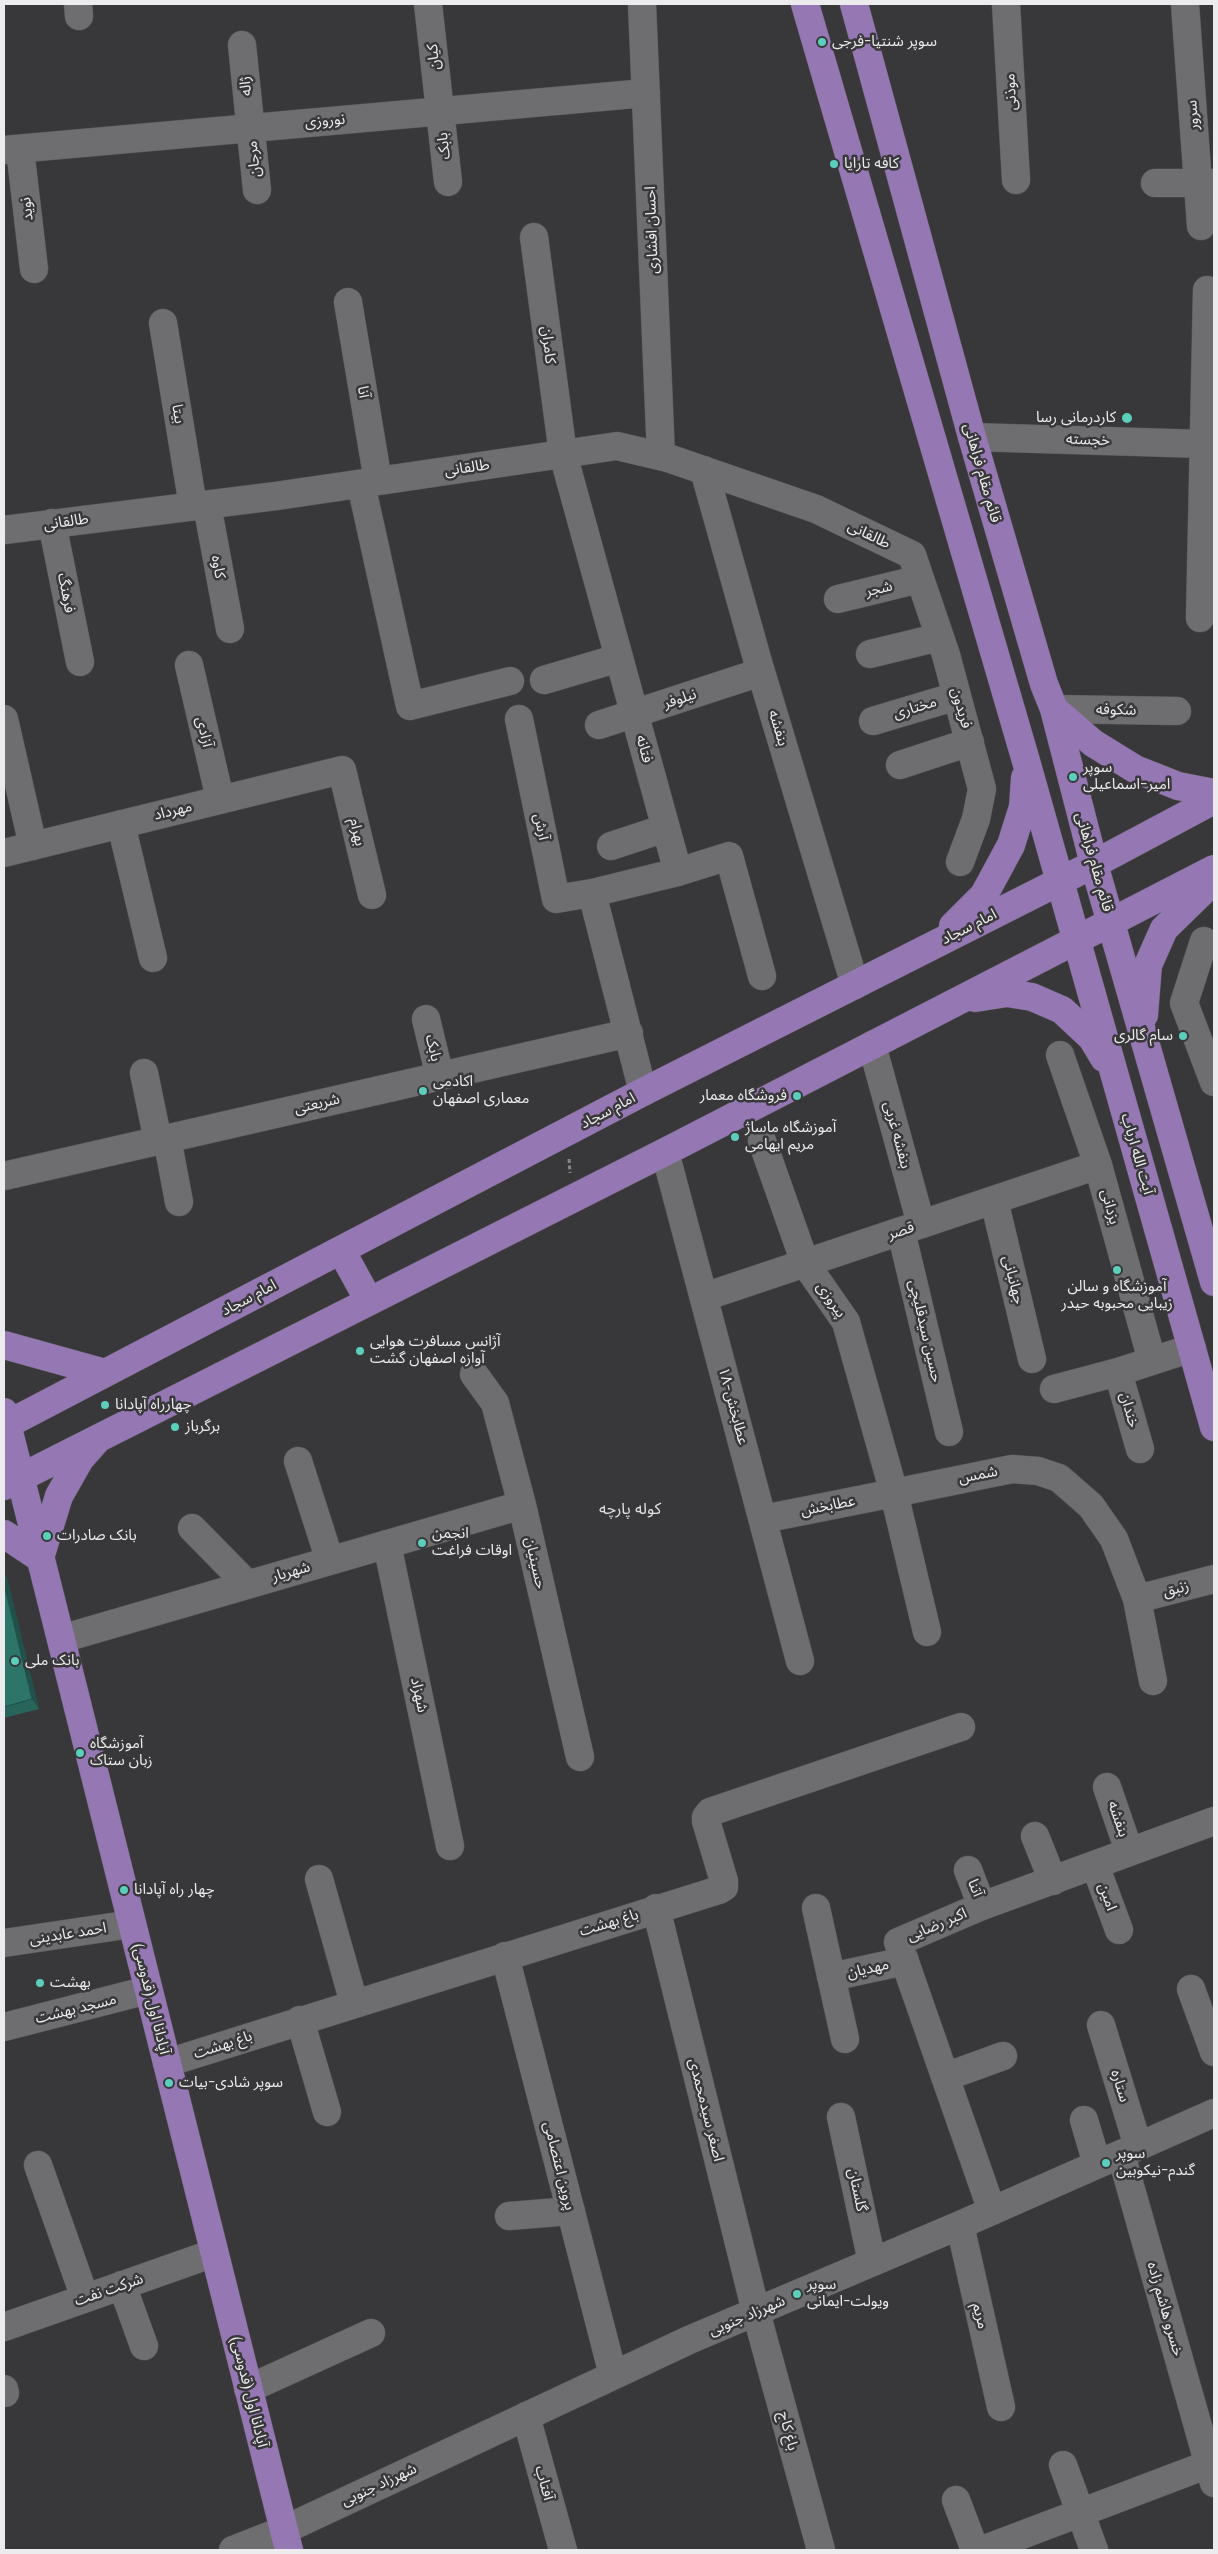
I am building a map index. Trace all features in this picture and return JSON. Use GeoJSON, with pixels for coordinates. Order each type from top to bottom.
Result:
{"type":"FeatureCollection","features":[{"type":"Feature","properties":{"kind":"main road"},"geometry":{"type":"LineString","coordinates":[[805,4],[1060,881]]}},
{"type":"Feature","properties":{"kind":"main road","name":"قائم مقام فراهانی"},"geometry":{"type":"LineString","coordinates":[[854,4],[972,437],[1044,684],[1054,710],[1094,864],[1114,931]]}},
{"type":"Feature","properties":{"kind":"main road"},"geometry":{"type":"LineString","coordinates":[[1007,697],[1011,705],[1019,710],[1028,711],[1036,708],[1043,702],[1046,693],[1044,684]]}},
{"type":"Feature","properties":{"kind":"main road"},"geometry":{"type":"LineString","coordinates":[[1054,710],[1093,743],[1135,770],[1178,786],[1214,793]]}},
{"type":"Feature","properties":{"kind":"main road"},"geometry":{"type":"LineString","coordinates":[[936,943],[984,895],[1011,845],[1023,807],[1026,761]]}},
{"type":"Feature","properties":{"kind":"main road","name":"امام سجاد"},"geometry":{"type":"LineString","coordinates":[[5,1421],[105,1373],[643,1092],[1094,864],[1214,800]]}},
{"type":"Feature","properties":{"kind":"main road"},"geometry":{"type":"LineString","coordinates":[[5,1421],[12,1482],[665,1152],[1076,940],[1114,931],[1214,869]]}},
{"type":"Feature","properties":{"kind":"main road"},"geometry":{"type":"LineString","coordinates":[[1148,1052],[1143,1013],[1148,965],[1164,929],[1214,880]]}},
{"type":"Feature","properties":{"kind":"main road","name":"آیت الله ارباب"},"geometry":{"type":"LineString","coordinates":[[1060,881],[1192,1348],[1210,1400],[1214,1427]]}},
{"type":"Feature","properties":{"kind":"main road"},"geometry":{"type":"LineString","coordinates":[[1114,931],[1214,1282]]}},
{"type":"Feature","properties":{"kind":"main road"},"geometry":{"type":"LineString","coordinates":[[956,1001],[1007,993],[1032,997],[1062,1010],[1092,1038],[1114,1075]]}},
{"type":"Feature","properties":{"kind":"main road"},"geometry":{"type":"LineString","coordinates":[[341,1250],[369,1301]]}},
{"type":"Feature","properties":{"kind":"main road"},"geometry":{"type":"LineString","coordinates":[[4,1345],[105,1373]]}},
{"type":"Feature","properties":{"kind":"main road"},"geometry":{"type":"LineString","coordinates":[[4,1534],[40,1558],[60,1496],[80,1459],[100,1437]]}},
{"type":"Feature","properties":{"kind":"main road","name":"آپادانا اول (قدوسی)"},"geometry":{"type":"LineString","coordinates":[[12,1482],[40,1558],[286,2540]]}},
{"type":"Feature","properties":{"kind":"street","name":"کیان"},"geometry":{"type":"LineString","coordinates":[[428,4],[440,111]]}},
{"type":"Feature","properties":{"kind":"street","name":"احسان افشاری"},"geometry":{"type":"LineString","coordinates":[[642,4],[661,456]]}},
{"type":"Feature","properties":{"kind":"street","name":"موذنی"},"geometry":{"type":"LineString","coordinates":[[1006,4],[1016,180]]}},
{"type":"Feature","properties":{"kind":"street","name":"سرور"},"geometry":{"type":"LineString","coordinates":[[1185,4],[1203,92],[1206,183],[1201,226]]}},
{"type":"Feature","properties":{"kind":"street","name":"ژاله"},"geometry":{"type":"LineString","coordinates":[[242,45],[250,128]]}},
{"type":"Feature","properties":{"kind":"street","name":"نوروزی"},"geometry":{"type":"LineString","coordinates":[[12,150],[646,93]]}},
{"type":"Feature","properties":{"kind":"street","name":"بابک"},"geometry":{"type":"LineString","coordinates":[[440,111],[448,182]]}},
{"type":"Feature","properties":{"kind":"street","name":"مرجان"},"geometry":{"type":"LineString","coordinates":[[250,128],[257,190]]}},
{"type":"Feature","properties":{"kind":"street","name":"نوید"},"geometry":{"type":"LineString","coordinates":[[12,150],[34,268]]}},
{"type":"Feature","properties":{"kind":"street"},"geometry":{"type":"LineString","coordinates":[[1155,183],[1206,183]]}},
{"type":"Feature","properties":{"kind":"street","name":"کامران"},"geometry":{"type":"LineString","coordinates":[[534,237],[563,454]]}},
{"type":"Feature","properties":{"kind":"street"},"geometry":{"type":"LineString","coordinates":[[1200,618],[1207,290]]}},
{"type":"Feature","properties":{"kind":"street","name":"آنا"},"geometry":{"type":"LineString","coordinates":[[348,302],[369,483],[410,706],[510,681]]}},
{"type":"Feature","properties":{"kind":"street","name":"بیتا"},"geometry":{"type":"LineString","coordinates":[[164,323],[200,505]]}},
{"type":"Feature","properties":{"kind":"street","name":"خجسته"},"geometry":{"type":"LineString","coordinates":[[972,437],[1204,444]]}},
{"type":"Feature","properties":{"kind":"street","name":"طالقانی"},"geometry":{"type":"LineString","coordinates":[[4,530],[369,483],[617,446],[661,456],[816,509],[916,567]]}},
{"type":"Feature","properties":{"kind":"street","name":"فتانه"},"geometry":{"type":"LineString","coordinates":[[563,454],[678,872]]}},
{"type":"Feature","properties":{"kind":"street","name":"بنفشه"},"geometry":{"type":"LineString","coordinates":[[704,470],[761,672],[855,985]]}},
{"type":"Feature","properties":{"kind":"street","name":"کاوه"},"geometry":{"type":"LineString","coordinates":[[200,505],[230,629]]}},
{"type":"Feature","properties":{"kind":"street","name":"فرهنگ"},"geometry":{"type":"LineString","coordinates":[[52,523],[80,662]]}},
{"type":"Feature","properties":{"kind":"street","name":"شجر"},"geometry":{"type":"LineString","coordinates":[[838,599],[916,567]]}},
{"type":"Feature","properties":{"kind":"street","name":"فریدون"},"geometry":{"type":"LineString","coordinates":[[916,567],[940,637],[982,789],[976,819],[960,862]]}},
{"type":"Feature","properties":{"kind":"street"},"geometry":{"type":"LineString","coordinates":[[870,654],[940,637]]}},
{"type":"Feature","properties":{"kind":"street"},"geometry":{"type":"LineString","coordinates":[[544,680],[619,658]]}},
{"type":"Feature","properties":{"kind":"street","name":"آزادی"},"geometry":{"type":"LineString","coordinates":[[189,665],[220,799]]}},
{"type":"Feature","properties":{"kind":"street","name":"نیلوفر"},"geometry":{"type":"LineString","coordinates":[[599,725],[761,672]]}},
{"type":"Feature","properties":{"kind":"street","name":"مختاری"},"geometry":{"type":"LineString","coordinates":[[872,722],[957,696]]}},
{"type":"Feature","properties":{"kind":"street","name":"شکوفه"},"geometry":{"type":"LineString","coordinates":[[1054,710],[1177,711]]}},
{"type":"Feature","properties":{"kind":"street"},"geometry":{"type":"LineString","coordinates":[[4,718],[33,846]]}},
{"type":"Feature","properties":{"kind":"street","name":"آرش"},"geometry":{"type":"LineString","coordinates":[[519,719],[556,899],[592,893],[678,872]]}},
{"type":"Feature","properties":{"kind":"street"},"geometry":{"type":"LineString","coordinates":[[900,765],[970,742]]}},
{"type":"Feature","properties":{"kind":"street","name":"مهرداد"},"geometry":{"type":"LineString","coordinates":[[4,853],[342,770]]}},
{"type":"Feature","properties":{"kind":"street","name":"بهرام"},"geometry":{"type":"LineString","coordinates":[[342,770],[372,895]]}},
{"type":"Feature","properties":{"kind":"street"},"geometry":{"type":"LineString","coordinates":[[121,824],[153,958]]}},
{"type":"Feature","properties":{"kind":"street"},"geometry":{"type":"LineString","coordinates":[[611,846],[666,828]]}},
{"type":"Feature","properties":{"kind":"street"},"geometry":{"type":"LineString","coordinates":[[678,872],[729,856],[762,976]]}},
{"type":"Feature","properties":{"kind":"street"},"geometry":{"type":"LineString","coordinates":[[592,893],[643,1092]]}},
{"type":"Feature","properties":{"kind":"street"},"geometry":{"type":"LineString","coordinates":[[1204,941],[1184,1003],[1214,1082]]}},
{"type":"Feature","properties":{"kind":"street","name":"بابک"},"geometry":{"type":"LineString","coordinates":[[426,1019],[440,1076]]}},
{"type":"Feature","properties":{"kind":"street","name":"شریعتی"},"geometry":{"type":"LineString","coordinates":[[4,1176],[629,1033]]}},
{"type":"Feature","properties":{"kind":"street","name":"بنفشه غربی"},"geometry":{"type":"LineString","coordinates":[[872,1045],[911,1228]]}},
{"type":"Feature","properties":{"kind":"street","name":"یزدانی"},"geometry":{"type":"LineString","coordinates":[[1060,1055],[1098,1165],[1152,1361]]}},
{"type":"Feature","properties":{"kind":"street"},"geometry":{"type":"LineString","coordinates":[[144,1073],[179,1202]]}},
{"type":"Feature","properties":{"kind":"street","name":"پیروزی"},"geometry":{"type":"LineString","coordinates":[[762,1142],[806,1263],[846,1322],[894,1493]]}},
{"type":"Feature","properties":{"kind":"street","name":"۱۸-عطابخش"},"geometry":{"type":"LineString","coordinates":[[665,1152],[800,1661]]}},
{"type":"Feature","properties":{"kind":"street","name":"قصر"},"geometry":{"type":"LineString","coordinates":[[704,1297],[1098,1165]]}},
{"type":"Feature","properties":{"kind":"street","name":"جهانبانی"},"geometry":{"type":"LineString","coordinates":[[994,1200],[1032,1359]]}},
{"type":"Feature","properties":{"kind":"street","name":"حسین سیدقلیچی"},"geometry":{"type":"LineString","coordinates":[[911,1228],[949,1432]]}},
{"type":"Feature","properties":{"kind":"street"},"geometry":{"type":"LineString","coordinates":[[1054,1389],[1118,1372],[1192,1348]]}},
{"type":"Feature","properties":{"kind":"street","name":"خندان"},"geometry":{"type":"LineString","coordinates":[[1118,1372],[1140,1449]]}},
{"type":"Feature","properties":{"kind":"street","name":"حسینیان"},"geometry":{"type":"LineString","coordinates":[[474,1374],[495,1403],[522,1505],[580,1757]]}},
{"type":"Feature","properties":{"kind":"street"},"geometry":{"type":"LineString","coordinates":[[298,1461],[330,1561]]}},
{"type":"Feature","properties":{"kind":"street","name":"شمس"},"geometry":{"type":"LineString","coordinates":[[894,1493],[1012,1469],[1038,1471],[1058,1478],[1091,1506],[1114,1540],[1137,1599],[1152,1681]]}},
{"type":"Feature","properties":{"kind":"street"},"geometry":{"type":"LineString","coordinates":[[894,1493],[928,1632]]}},
{"type":"Feature","properties":{"kind":"street","name":"عطابخش"},"geometry":{"type":"LineString","coordinates":[[763,1519],[894,1493]]}},
{"type":"Feature","properties":{"kind":"street","name":"شهریار"},"geometry":{"type":"LineString","coordinates":[[60,1639],[522,1505]]}},
{"type":"Feature","properties":{"kind":"street"},"geometry":{"type":"LineString","coordinates":[[192,1528],[247,1584]]}},
{"type":"Feature","properties":{"kind":"street","name":"شهزاد"},"geometry":{"type":"LineString","coordinates":[[387,1544],[450,1846]]}},
{"type":"Feature","properties":{"kind":"street","name":"زنبق"},"geometry":{"type":"LineString","coordinates":[[1137,1599],[1214,1579]]}},
{"type":"Feature","properties":{"kind":"street","name":"باغ بهشت"},"geometry":{"type":"LineString","coordinates":[[167,2063],[656,1908],[719,1890],[724,1887],[724,1881],[706,1821],[706,1816],[710,1812],[961,1727]]}},
{"type":"Feature","properties":{"kind":"street","name":"بنفشه"},"geometry":{"type":"LineString","coordinates":[[1107,1788],[1129,1851]]}},
{"type":"Feature","properties":{"kind":"street","name":"اکبر رضایی"},"geometry":{"type":"LineString","coordinates":[[992,2211],[898,1944],[900,1941],[982,1906],[1214,1821]]}},
{"type":"Feature","properties":{"kind":"street"},"geometry":{"type":"LineString","coordinates":[[1035,1836],[1052,1881]]}},
{"type":"Feature","properties":{"kind":"street","name":"امین"},"geometry":{"type":"LineString","coordinates":[[1095,1864],[1119,1930]]}},
{"type":"Feature","properties":{"kind":"street","name":"آتنا"},"geometry":{"type":"LineString","coordinates":[[968,1870],[982,1906]]}},
{"type":"Feature","properties":{"kind":"street"},"geometry":{"type":"LineString","coordinates":[[319,1879],[354,2003]]}},
{"type":"Feature","properties":{"kind":"street","name":"اصغر سیدمحمدی"},"geometry":{"type":"LineString","coordinates":[[656,1908],[756,2312]]}},
{"type":"Feature","properties":{"kind":"street"},"geometry":{"type":"LineString","coordinates":[[816,1908],[845,2039]]}},
{"type":"Feature","properties":{"kind":"street","name":"احمد عابدینی"},"geometry":{"type":"LineString","coordinates":[[4,1944],[132,1924]]}},
{"type":"Feature","properties":{"kind":"street","name":"پروین اعتصامی"},"geometry":{"type":"LineString","coordinates":[[505,1956],[613,2376]]}},
{"type":"Feature","properties":{"kind":"street","name":"مهدیان"},"geometry":{"type":"LineString","coordinates":[[831,1977],[905,1961]]}},
{"type":"Feature","properties":{"kind":"street"},"geometry":{"type":"LineString","coordinates":[[1191,1989],[1214,2052]]}},
{"type":"Feature","properties":{"kind":"street","name":"مسجد بهشت"},"geometry":{"type":"LineString","coordinates":[[4,2027],[148,1990]]}},
{"type":"Feature","properties":{"kind":"street"},"geometry":{"type":"LineString","coordinates":[[300,2020],[327,2112]]}},
{"type":"Feature","properties":{"kind":"street","name":"ستاره"},"geometry":{"type":"LineString","coordinates":[[1101,2025],[1119,2155]]}},
{"type":"Feature","properties":{"kind":"street"},"geometry":{"type":"LineString","coordinates":[[945,2077],[1003,2056]]}},
{"type":"Feature","properties":{"kind":"street","name":"شهرزاد جنوبی"},"geometry":{"type":"LineString","coordinates":[[233,2550],[286,2540],[526,2416],[756,2312],[960,2225],[1214,2112]]}},
{"type":"Feature","properties":{"kind":"street","name":"گلستان"},"geometry":{"type":"LineString","coordinates":[[841,2117],[872,2262]]}},
{"type":"Feature","properties":{"kind":"street"},"geometry":{"type":"LineString","coordinates":[[1084,2120],[1119,2155]]}},
{"type":"Feature","properties":{"kind":"street","name":"خسرو هاشم زاده"},"geometry":{"type":"LineString","coordinates":[[982,2550],[1080,2513],[1212,2473],[1119,2155]]}},
{"type":"Feature","properties":{"kind":"street"},"geometry":{"type":"LineString","coordinates":[[38,2165],[85,2298]]}},
{"type":"Feature","properties":{"kind":"street"},"geometry":{"type":"LineString","coordinates":[[509,2216],[571,2211]]}},
{"type":"Feature","properties":{"kind":"street","name":"مریم"},"geometry":{"type":"LineString","coordinates":[[960,2225],[1001,2407]]}},
{"type":"Feature","properties":{"kind":"street","name":"شرکت نفت"},"geometry":{"type":"LineString","coordinates":[[4,2327],[214,2253]]}},
{"type":"Feature","properties":{"kind":"street"},"geometry":{"type":"LineString","coordinates":[[122,2285],[144,2346]]}},
{"type":"Feature","properties":{"kind":"street","name":"باغ کاج"},"geometry":{"type":"LineString","coordinates":[[756,2312],[821,2550]]}},
{"type":"Feature","properties":{"kind":"street"},"geometry":{"type":"LineString","coordinates":[[248,2389],[371,2333]]}},
{"type":"Feature","properties":{"kind":"street","name":"آفتاب"},"geometry":{"type":"LineString","coordinates":[[526,2416],[563,2550]]}},
{"type":"Feature","properties":{"kind":"street"},"geometry":{"type":"LineString","coordinates":[[1063,2465],[1094,2550]]}},
{"type":"Feature","properties":{"kind":"street"},"geometry":{"type":"LineString","coordinates":[[956,2500],[975,2550]]}},
{"type":"Feature","properties":{"kind":"path"},"geometry":{"type":"LineString","coordinates":[[566,1132],[573,1198]]}},
{"type":"Feature","properties":{"kind":"building","name":"بانک ملی"},"geometry":{"type":"Polygon","coordinates":[[[4,1584],[32,1699],[4,1707],[4,1584]]]}},
{"type":"Feature","properties":{"kind":"place","name":"سوپر شنتیا-فرجی"},"geometry":{"type":"Point","coordinates":[822,42]}},
{"type":"Feature","properties":{"kind":"place","name":"کافه تارایا"},"geometry":{"type":"Point","coordinates":[834,164]}},
{"type":"Feature","properties":{"kind":"place","name":"کاردرمانی رسا"},"geometry":{"type":"Point","coordinates":[1127,418]}},
{"type":"Feature","properties":{"kind":"place","name":"سوپر امیر-اسماعیلی"},"geometry":{"type":"Point","coordinates":[1073,777]}},
{"type":"Feature","properties":{"kind":"place","name":"سام گالری"},"geometry":{"type":"Point","coordinates":[1183,1036]}},
{"type":"Feature","properties":{"kind":"place","name":"اکادمی معماری اصفهان"},"geometry":{"type":"Point","coordinates":[423,1091]}},
{"type":"Feature","properties":{"kind":"place","name":"فروشگاه معمار"},"geometry":{"type":"Point","coordinates":[797,1096]}},
{"type":"Feature","properties":{"kind":"place","name":"آموزشگاه ماساژ مریم ایهامی"},"geometry":{"type":"Point","coordinates":[735,1137]}},
{"type":"Feature","properties":{"kind":"place","name":"آموزشگاه و سالن زیبایی محبوبه حیدر"},"geometry":{"type":"Point","coordinates":[1117,1270]}},
{"type":"Feature","properties":{"kind":"place","name":"آژانس مسافرت هوایی آوازه اصفهان گشت"},"geometry":{"type":"Point","coordinates":[360,1351]}},
{"type":"Feature","properties":{"kind":"place","name":"چهارراه آپادانا"},"geometry":{"type":"Point","coordinates":[105,1405]}},
{"type":"Feature","properties":{"kind":"place","name":"برگرباز"},"geometry":{"type":"Point","coordinates":[175,1427]}},
{"type":"Feature","properties":{"kind":"place","name":"بانک صادرات"},"geometry":{"type":"Point","coordinates":[47,1536]}},
{"type":"Feature","properties":{"kind":"place","name":"انجمن اوقات فراغت"},"geometry":{"type":"Point","coordinates":[422,1543]}},
{"type":"Feature","properties":{"kind":"place","name":"بانک ملی"},"geometry":{"type":"Point","coordinates":[15,1661]}},
{"type":"Feature","properties":{"kind":"place","name":"آموزشگاه زبان ستاک"},"geometry":{"type":"Point","coordinates":[80,1753]}},
{"type":"Feature","properties":{"kind":"place","name":"چهار راه آپادانا"},"geometry":{"type":"Point","coordinates":[124,1890]}},
{"type":"Feature","properties":{"kind":"place","name":"بهشت"},"geometry":{"type":"Point","coordinates":[40,1983]}},
{"type":"Feature","properties":{"kind":"place","name":"سوپر شادی-بیات"},"geometry":{"type":"Point","coordinates":[169,2083]}},
{"type":"Feature","properties":{"kind":"place","name":"سوپر گندم-نیکوبین"},"geometry":{"type":"Point","coordinates":[1106,2163]}},
{"type":"Feature","properties":{"kind":"place","name":"سوپر ویولت-ایمانی"},"geometry":{"type":"Point","coordinates":[797,2294]}},
{"type":"Feature","properties":{"kind":"district","name":"کوله پارچه"},"geometry":{"type":"Point","coordinates":[630,1509]}}]}
